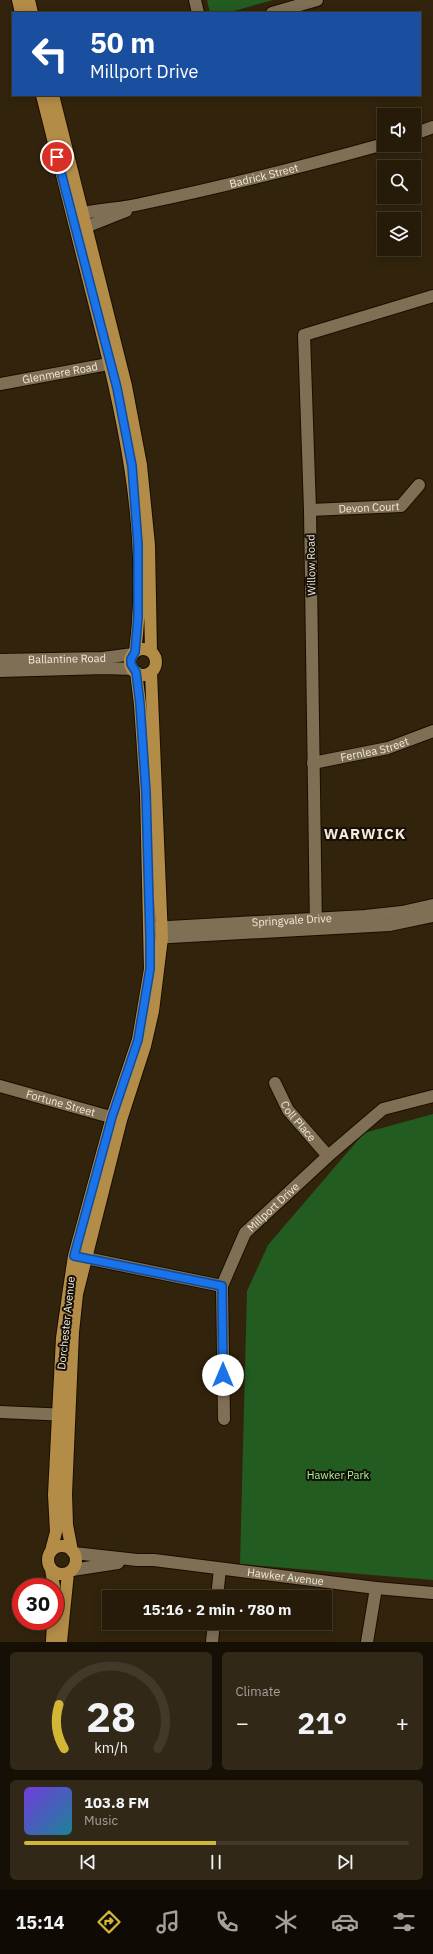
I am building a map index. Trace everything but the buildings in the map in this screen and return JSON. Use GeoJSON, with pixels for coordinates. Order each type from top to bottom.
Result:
{"type":"FeatureCollection","features":[{"type":"Feature","properties":{"kind":"main road"},"geometry":{"type":"LineString","coordinates":[[18,0],[21,12]]}},
{"type":"Feature","properties":{"kind":"main road"},"geometry":{"type":"LineString","coordinates":[[29,0],[32,12]]}},
{"type":"Feature","properties":{"kind":"main road","name":"Dorchester Avenue"},"geometry":{"type":"LineString","coordinates":[[42,96],[82,229],[114,363],[132,466],[136,504],[139,575],[138,617],[134,653],[131,664],[134,670],[140,704],[156,933]]}},
{"type":"Feature","properties":{"kind":"main road","name":"Dorchester Avenue"},"geometry":{"type":"LineString","coordinates":[[53,96],[78,214]]}},
{"type":"Feature","properties":{"kind":"main road","name":"Dorchester Avenue"},"geometry":{"type":"LineString","coordinates":[[52,1578],[48,1558],[56,1532],[54,1494],[78,1294],[80,1257],[117,1118],[145,1046],[153,1011],[156,933],[151,672],[154,669],[156,660],[151,652],[149,545],[141,465],[126,386],[114,363]]}},
{"type":"Feature","properties":{"kind":"main road"},"geometry":{"type":"LineString","coordinates":[[134,653],[142,649],[151,652]]}},
{"type":"Feature","properties":{"kind":"main road"},"geometry":{"type":"LineString","coordinates":[[134,670],[143,675],[151,672]]}},
{"type":"Feature","properties":{"kind":"main road","name":"Dorchester Avenue"},"geometry":{"type":"LineString","coordinates":[[61,1642],[70,1571],[76,1564],[65,1507],[63,1415]]}},
{"type":"Feature","properties":{"kind":"main road"},"geometry":{"type":"LineString","coordinates":[[51,1551],[62,1546],[73,1552]]}},
{"type":"Feature","properties":{"kind":"main road"},"geometry":{"type":"LineString","coordinates":[[51,1569],[59,1574],[70,1571]]}},
{"type":"Feature","properties":{"kind":"main road"},"geometry":{"type":"LineString","coordinates":[[52,1642],[53,1630]]}},
{"type":"Feature","properties":{"kind":"street"},"geometry":{"type":"LineString","coordinates":[[195,0],[198,12]]}},
{"type":"Feature","properties":{"kind":"street"},"geometry":{"type":"LineString","coordinates":[[275,12],[317,0]]}},
{"type":"Feature","properties":{"kind":"street"},"geometry":{"type":"LineString","coordinates":[[421,131],[433,127]]}},
{"type":"Feature","properties":{"kind":"street","name":"Badrick Street"},"geometry":{"type":"LineString","coordinates":[[78,214],[143,204],[235,183],[377,146]]}},
{"type":"Feature","properties":{"kind":"street","name":"Badrick Street"},"geometry":{"type":"LineString","coordinates":[[82,229],[143,204]]}},
{"type":"Feature","properties":{"kind":"street","name":"Willow Road"},"geometry":{"type":"LineString","coordinates":[[316,924],[310,510],[304,335],[433,296]]}},
{"type":"Feature","properties":{"kind":"street","name":"Glenmere Road"},"geometry":{"type":"LineString","coordinates":[[0,384],[114,363]]}},
{"type":"Feature","properties":{"kind":"street","name":"Devon Court"},"geometry":{"type":"LineString","coordinates":[[310,510],[401,506],[419,485]]}},
{"type":"Feature","properties":{"kind":"street","name":"Ballantine Road"},"geometry":{"type":"LineString","coordinates":[[0,660],[103,658],[134,653]]}},
{"type":"Feature","properties":{"kind":"street","name":"Ballantine Road"},"geometry":{"type":"LineString","coordinates":[[0,671],[105,668],[134,670]]}},
{"type":"Feature","properties":{"kind":"street","name":"Fernlea Street"},"geometry":{"type":"LineString","coordinates":[[313,763],[388,748],[433,731]]}},
{"type":"Feature","properties":{"kind":"street","name":"Springvale Drive"},"geometry":{"type":"LineString","coordinates":[[316,924],[388,914],[433,905]]}},
{"type":"Feature","properties":{"kind":"street","name":"Springvale Drive"},"geometry":{"type":"LineString","coordinates":[[156,933],[316,924],[389,925],[433,916]]}},
{"type":"Feature","properties":{"kind":"street","name":"Coll Place"},"geometry":{"type":"LineString","coordinates":[[275,1083],[288,1110],[328,1156]]}},
{"type":"Feature","properties":{"kind":"street","name":"Fortune Street"},"geometry":{"type":"LineString","coordinates":[[0,1086],[117,1118]]}},
{"type":"Feature","properties":{"kind":"street","name":"Millport Drive"},"geometry":{"type":"LineString","coordinates":[[222,1286],[245,1233],[328,1156],[383,1109],[433,1096]]}},
{"type":"Feature","properties":{"kind":"street"},"geometry":{"type":"LineString","coordinates":[[80,1257],[222,1286],[224,1419]]}},
{"type":"Feature","properties":{"kind":"street"},"geometry":{"type":"LineString","coordinates":[[0,1412],[63,1415]]}},
{"type":"Feature","properties":{"kind":"street","name":"Hawker Avenue"},"geometry":{"type":"LineString","coordinates":[[73,1552],[138,1560],[154,1560],[376,1588],[433,1593]]}},
{"type":"Feature","properties":{"kind":"street","name":"Hawker Avenue"},"geometry":{"type":"LineString","coordinates":[[70,1571],[138,1560]]}},
{"type":"Feature","properties":{"kind":"street"},"geometry":{"type":"LineString","coordinates":[[218,1590],[220,1569]]}},
{"type":"Feature","properties":{"kind":"street"},"geometry":{"type":"LineString","coordinates":[[367,1642],[376,1588]]}},
{"type":"Feature","properties":{"kind":"street"},"geometry":{"type":"LineString","coordinates":[[212,1642],[213,1630]]}},
{"type":"Feature","properties":{"kind":"green space"},"geometry":{"type":"Polygon","coordinates":[[[207,0],[273,0],[231,12],[210,12],[207,0]]]}},
{"type":"Feature","properties":{"kind":"green space","name":"Hawker Park"},"geometry":{"type":"Polygon","coordinates":[[[433,1114],[433,1580],[240,1564],[247,1291],[268,1245],[364,1133],[433,1114]]]}},
{"type":"Feature","properties":{"kind":"district","name":"WARWICK"},"geometry":{"type":"Point","coordinates":[365,834]}},
{"type":"Feature","properties":{"kind":"route"},"geometry":{"type":"LineString","coordinates":[[57,157],[117,388],[132,466],[136,504],[139,568],[138,634],[131,664],[132,669],[136,672],[140,704],[146,793],[150,938],[150,969],[138,1040],[112,1117],[74,1256],[222,1286],[223,1375]]}}]}
